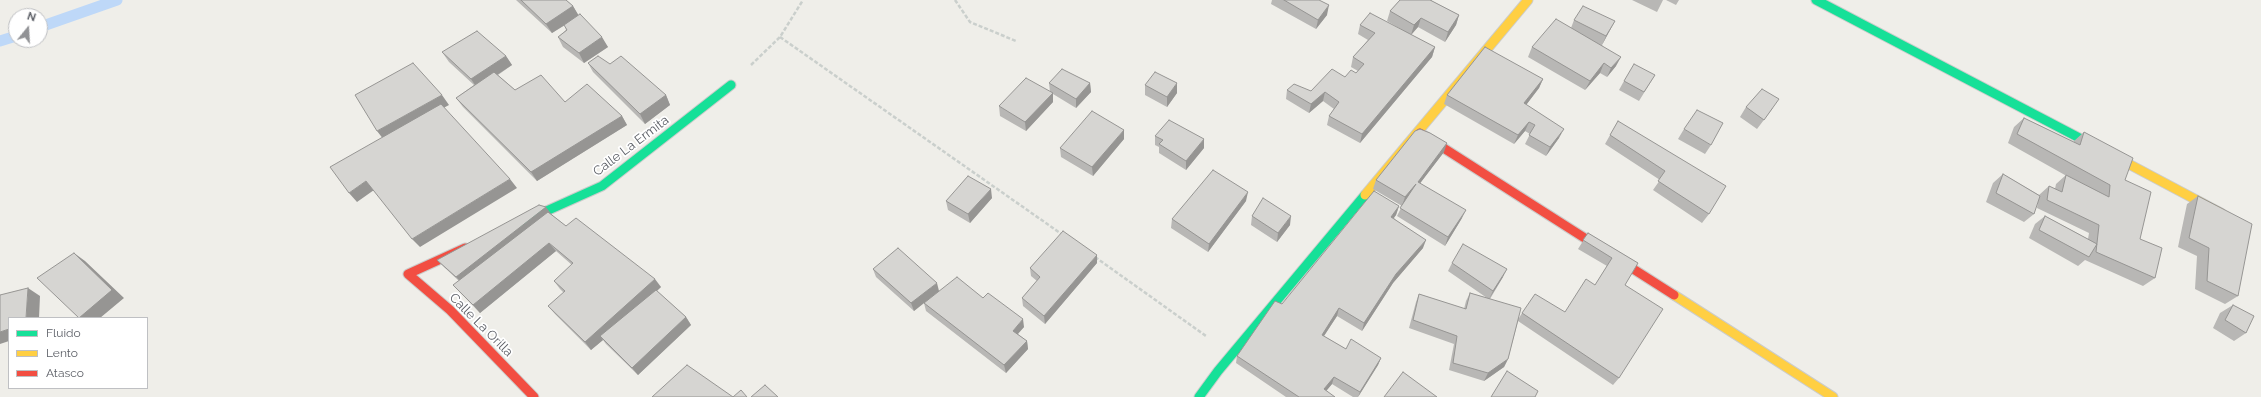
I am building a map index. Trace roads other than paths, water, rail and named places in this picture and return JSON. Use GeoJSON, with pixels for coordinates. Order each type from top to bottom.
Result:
{"type":"FeatureCollection","features":[{"type":"Feature","properties":{"kind":"street"},"geometry":{"type":"LineString","coordinates":[[1199,397],[1218,371],[1528,0]]}},
{"type":"Feature","properties":{"kind":"street"},"geometry":{"type":"LineString","coordinates":[[1816,0],[2226,216]]}},
{"type":"Feature","properties":{"kind":"street","name":"Calle La Ermita"},"geometry":{"type":"LineString","coordinates":[[516,225],[602,186],[731,85]]}},
{"type":"Feature","properties":{"kind":"street"},"geometry":{"type":"LineString","coordinates":[[1418,132],[1833,397]]}},
{"type":"Feature","properties":{"kind":"street","name":"Calle La Orilla"},"geometry":{"type":"LineString","coordinates":[[473,244],[408,274],[450,310],[534,397]]}},
{"type":"Feature","properties":{"kind":"waterway"},"geometry":{"type":"LineString","coordinates":[[48,24],[117,0]]}},
{"type":"Feature","properties":{"kind":"waterway"},"geometry":{"type":"LineString","coordinates":[[0,41],[8,38]]}}]}
